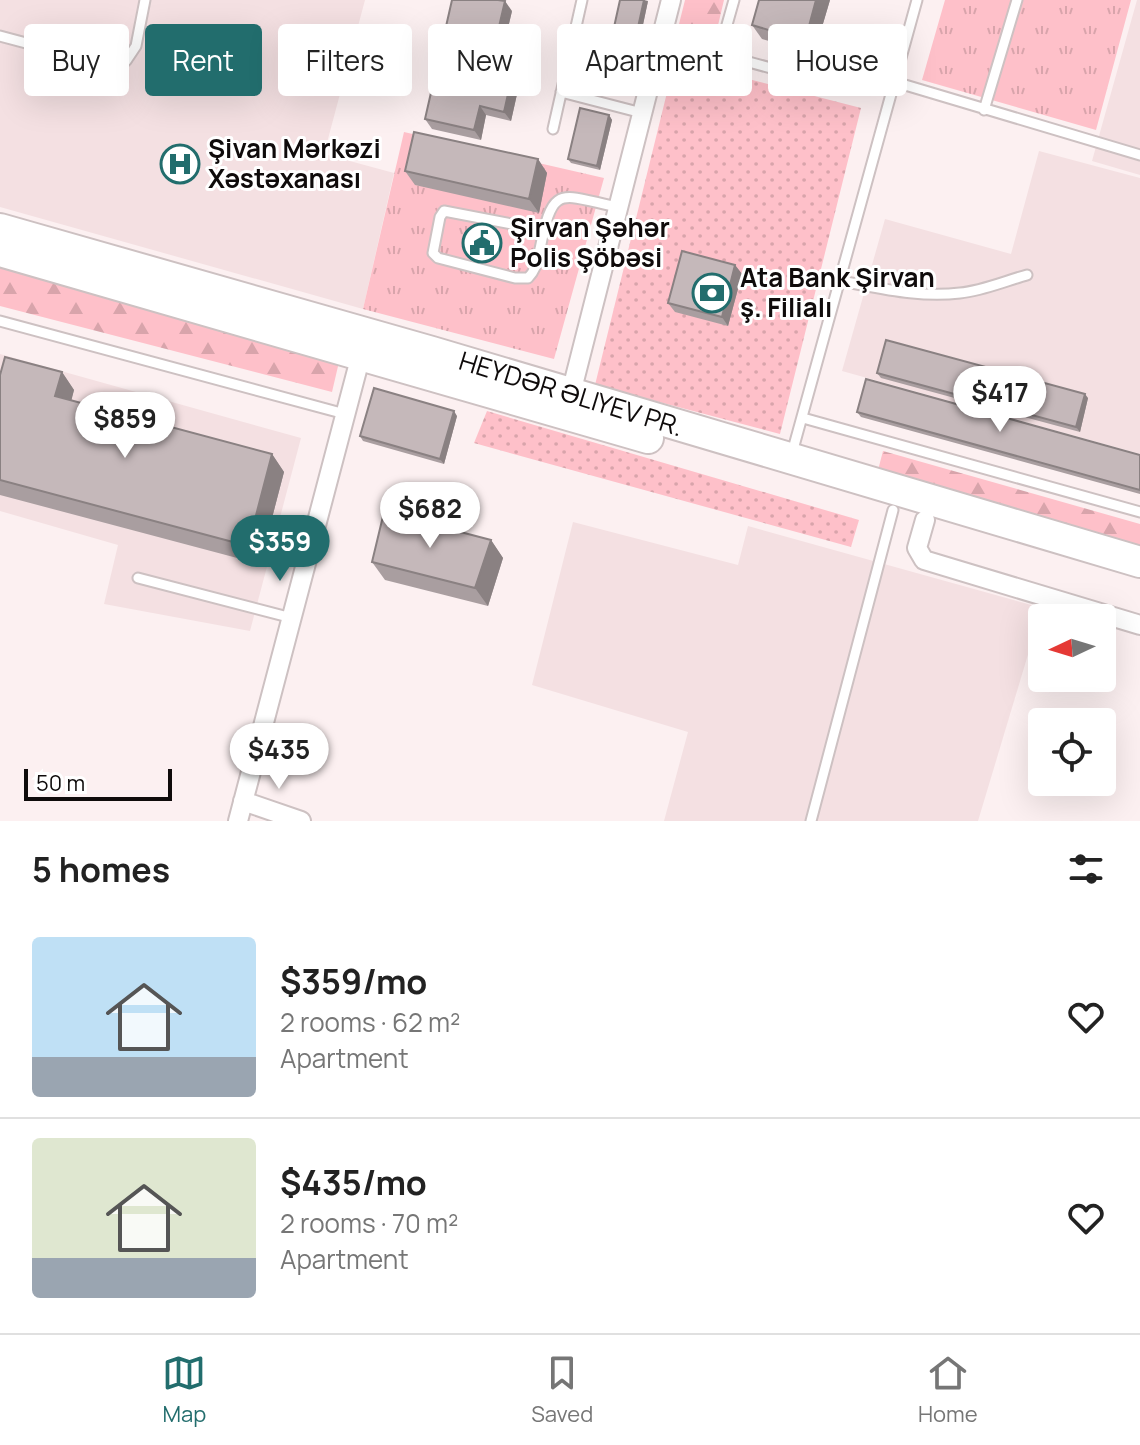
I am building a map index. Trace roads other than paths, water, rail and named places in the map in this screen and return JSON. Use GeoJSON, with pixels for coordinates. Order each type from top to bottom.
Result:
{"type":"FeatureCollection","features":[{"type":"Feature","properties":{"kind":"main road","name":"HEYDƏR ƏLIYEV PR."},"geometry":{"type":"LineString","coordinates":[[0,229],[571,393],[1140,562]]}},
{"type":"Feature","properties":{"kind":"main road","name":"HEYDƏR ƏLIYEV PR."},"geometry":{"type":"LineString","coordinates":[[0,251],[1140,583]]}},
{"type":"Feature","properties":{"kind":"street"},"geometry":{"type":"LineString","coordinates":[[665,24],[671,0]]}},
{"type":"Feature","properties":{"kind":"street"},"geometry":{"type":"LineString","coordinates":[[571,393],[646,96]]}},
{"type":"Feature","properties":{"kind":"street"},"geometry":{"type":"LineString","coordinates":[[238,821],[361,355]]}},
{"type":"Feature","properties":{"kind":"street"},"geometry":{"type":"LineString","coordinates":[[925,520],[917,548],[924,560],[1140,625]]}},
{"type":"Feature","properties":{"kind":"street"},"geometry":{"type":"LineString","coordinates":[[243,801],[301,821]]}},
{"type":"Feature","properties":{"kind":"lane"},"geometry":{"type":"LineString","coordinates":[[0,36],[105,64],[126,61],[136,46],[145,0]]}},
{"type":"Feature","properties":{"kind":"lane"},"geometry":{"type":"LineString","coordinates":[[577,24],[582,0]]}},
{"type":"Feature","properties":{"kind":"lane"},"geometry":{"type":"LineString","coordinates":[[727,24],[734,0]]}},
{"type":"Feature","properties":{"kind":"lane"},"geometry":{"type":"LineString","coordinates":[[907,37],[917,0]]}},
{"type":"Feature","properties":{"kind":"lane"},"geometry":{"type":"LineString","coordinates":[[984,110],[1017,0]]}},
{"type":"Feature","properties":{"kind":"lane"},"geometry":{"type":"LineString","coordinates":[[907,86],[1140,155]]}},
{"type":"Feature","properties":{"kind":"lane"},"geometry":{"type":"LineString","coordinates":[[553,129],[560,96]]}},
{"type":"Feature","properties":{"kind":"lane"},"geometry":{"type":"LineString","coordinates":[[576,96],[642,113]]}},
{"type":"Feature","properties":{"kind":"lane"},"geometry":{"type":"LineString","coordinates":[[790,460],[891,96]]}},
{"type":"Feature","properties":{"kind":"lane"},"geometry":{"type":"LineString","coordinates":[[543,230],[444,211],[433,253],[438,258],[528,278],[535,271],[543,230],[552,205],[558,198],[569,197],[618,207]]}},
{"type":"Feature","properties":{"kind":"lane"},"geometry":{"type":"LineString","coordinates":[[840,281],[907,293],[941,294],[963,293],[1027,275]]}},
{"type":"Feature","properties":{"kind":"lane"},"geometry":{"type":"LineString","coordinates":[[0,321],[345,414]]}},
{"type":"Feature","properties":{"kind":"lane"},"geometry":{"type":"LineString","coordinates":[[803,418],[1140,512]]}},
{"type":"Feature","properties":{"kind":"lane"},"geometry":{"type":"LineString","coordinates":[[811,821],[893,510]]}},
{"type":"Feature","properties":{"kind":"lane"},"geometry":{"type":"LineString","coordinates":[[138,578],[292,618]]}},
{"type":"Feature","properties":{"kind":"place","name":"Şivan Mərkəzi Xəstəxanası"},"geometry":{"type":"Point","coordinates":[180,164]}},
{"type":"Feature","properties":{"kind":"place","name":"Şirvan Şəhər Polis Şöbəsi"},"geometry":{"type":"Point","coordinates":[482,243]}},
{"type":"Feature","properties":{"kind":"place","name":"Ata Bank Şirvan ş. Filialı"},"geometry":{"type":"Point","coordinates":[712,293]}}]}
